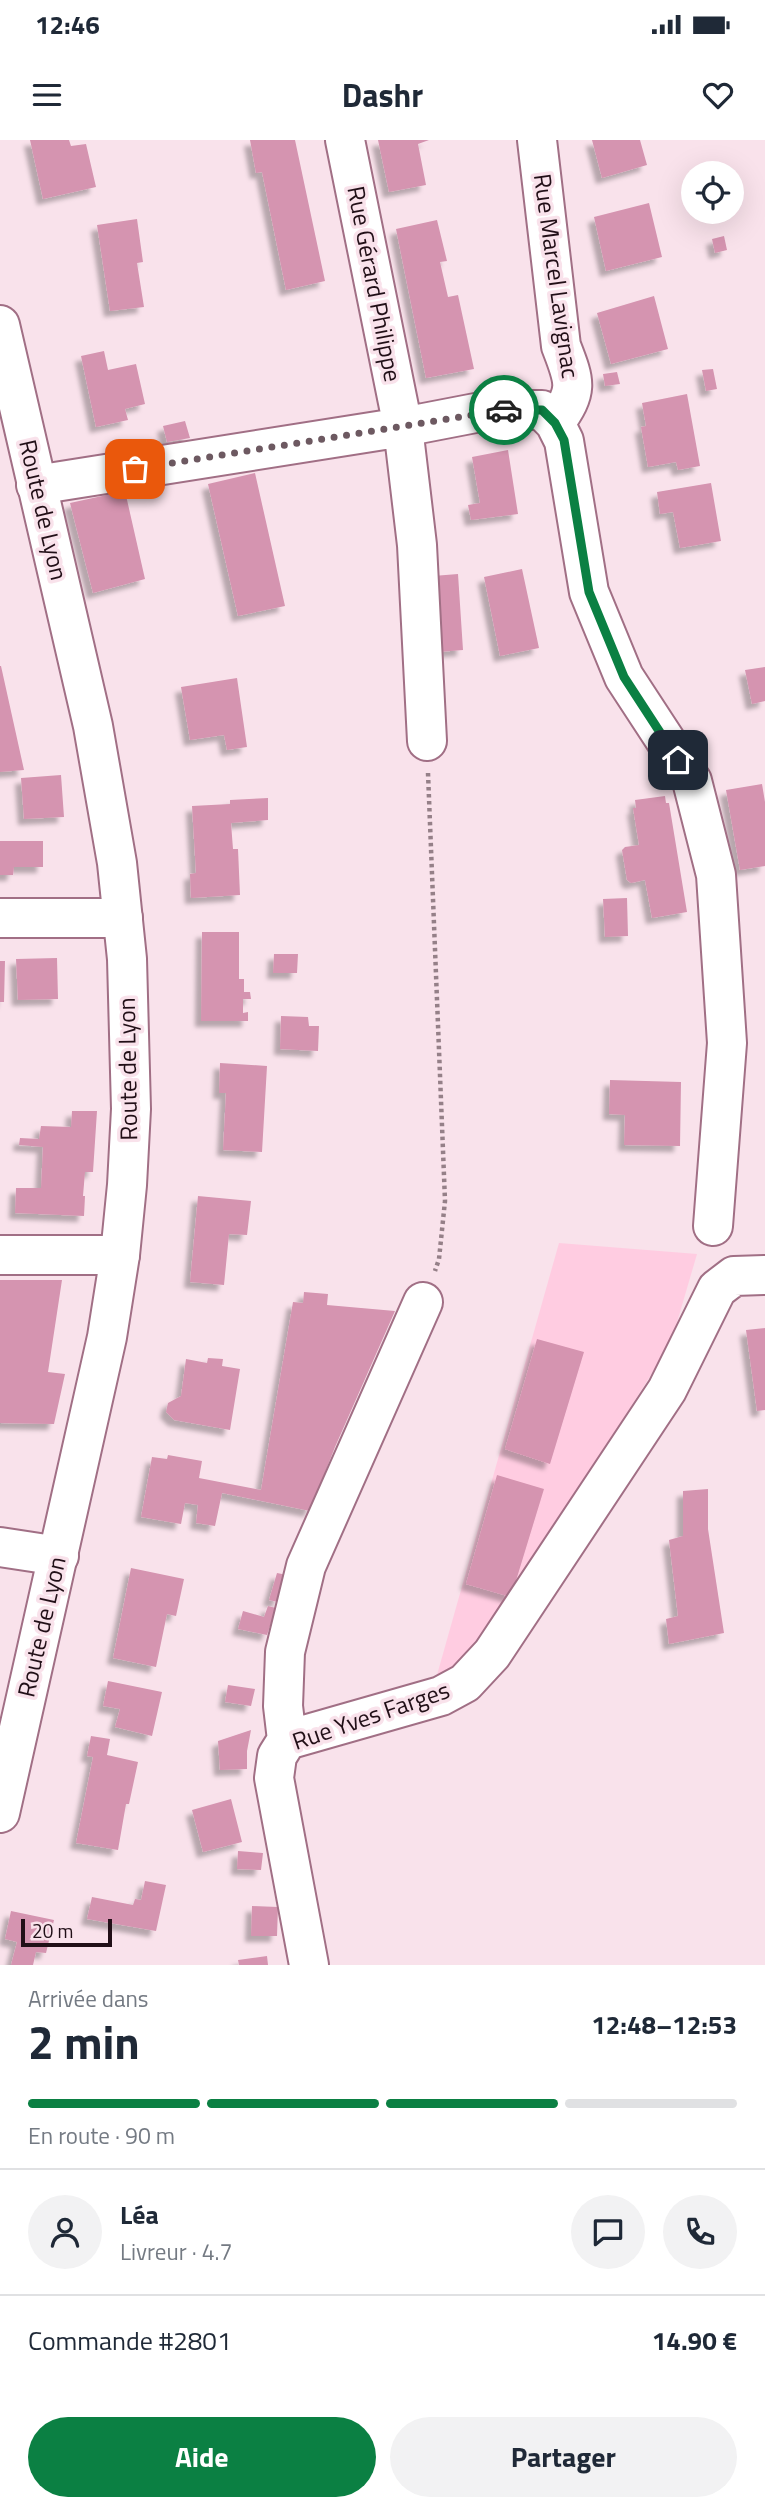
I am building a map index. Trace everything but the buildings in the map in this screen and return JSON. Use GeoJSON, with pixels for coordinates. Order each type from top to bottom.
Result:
{"type":"FeatureCollection","features":[{"type":"Feature","properties":{"kind":"street","name":"Rue Gérard Philippe"},"geometry":{"type":"LineString","coordinates":[[345,140],[403,427],[418,545],[427,741]]}},
{"type":"Feature","properties":{"kind":"street","name":"Rue Marcel Lavignac"},"geometry":{"type":"LineString","coordinates":[[36,485],[403,427],[491,410],[542,410],[555,423],[570,404],[573,388],[571,372],[561,346],[537,140]]}},
{"type":"Feature","properties":{"kind":"street","name":"Route de Lyon"},"geometry":{"type":"LineString","coordinates":[[0,1813],[107,1337],[120,1255],[131,1109],[127,959],[117,863],[93,726],[1,330]]}},
{"type":"Feature","properties":{"kind":"street"},"geometry":{"type":"LineString","coordinates":[[555,423],[564,440],[589,592],[624,677],[692,781],[716,875],[727,1043],[713,1226]]}},
{"type":"Feature","properties":{"kind":"street"},"geometry":{"type":"LineString","coordinates":[[0,918],[123,918]]}},
{"type":"Feature","properties":{"kind":"street"},"geometry":{"type":"LineString","coordinates":[[0,1255],[120,1255]]}},
{"type":"Feature","properties":{"kind":"street","name":"Rue Yves Farges"},"geometry":{"type":"LineString","coordinates":[[309,1965],[274,1778],[277,1756],[287,1740],[441,1696],[465,1684],[492,1654],[667,1390],[718,1289],[734,1276],[765,1275]]}},
{"type":"Feature","properties":{"kind":"street"},"geometry":{"type":"LineString","coordinates":[[287,1740],[283,1706],[285,1652],[306,1566],[423,1302]]}},
{"type":"Feature","properties":{"kind":"street"},"geometry":{"type":"LineString","coordinates":[[0,1547],[59,1556]]}},
{"type":"Feature","properties":{"kind":"path"},"geometry":{"type":"LineString","coordinates":[[423,1302],[439,1259],[445,1201],[427,741]]}},
{"type":"Feature","properties":{"kind":"shaded area"},"geometry":{"type":"Polygon","coordinates":[[[559,1243],[697,1254],[671,1343],[480,1647],[435,1682],[559,1243]]]}},
{"type":"Feature","properties":{"kind":"way so far"},"geometry":{"type":"LineString","coordinates":[[135,469],[504,410]]}},
{"type":"Feature","properties":{"kind":"route"},"geometry":{"type":"LineString","coordinates":[[504,410],[542,410],[555,423],[564,440],[589,592],[624,677],[678,760]]}}]}
